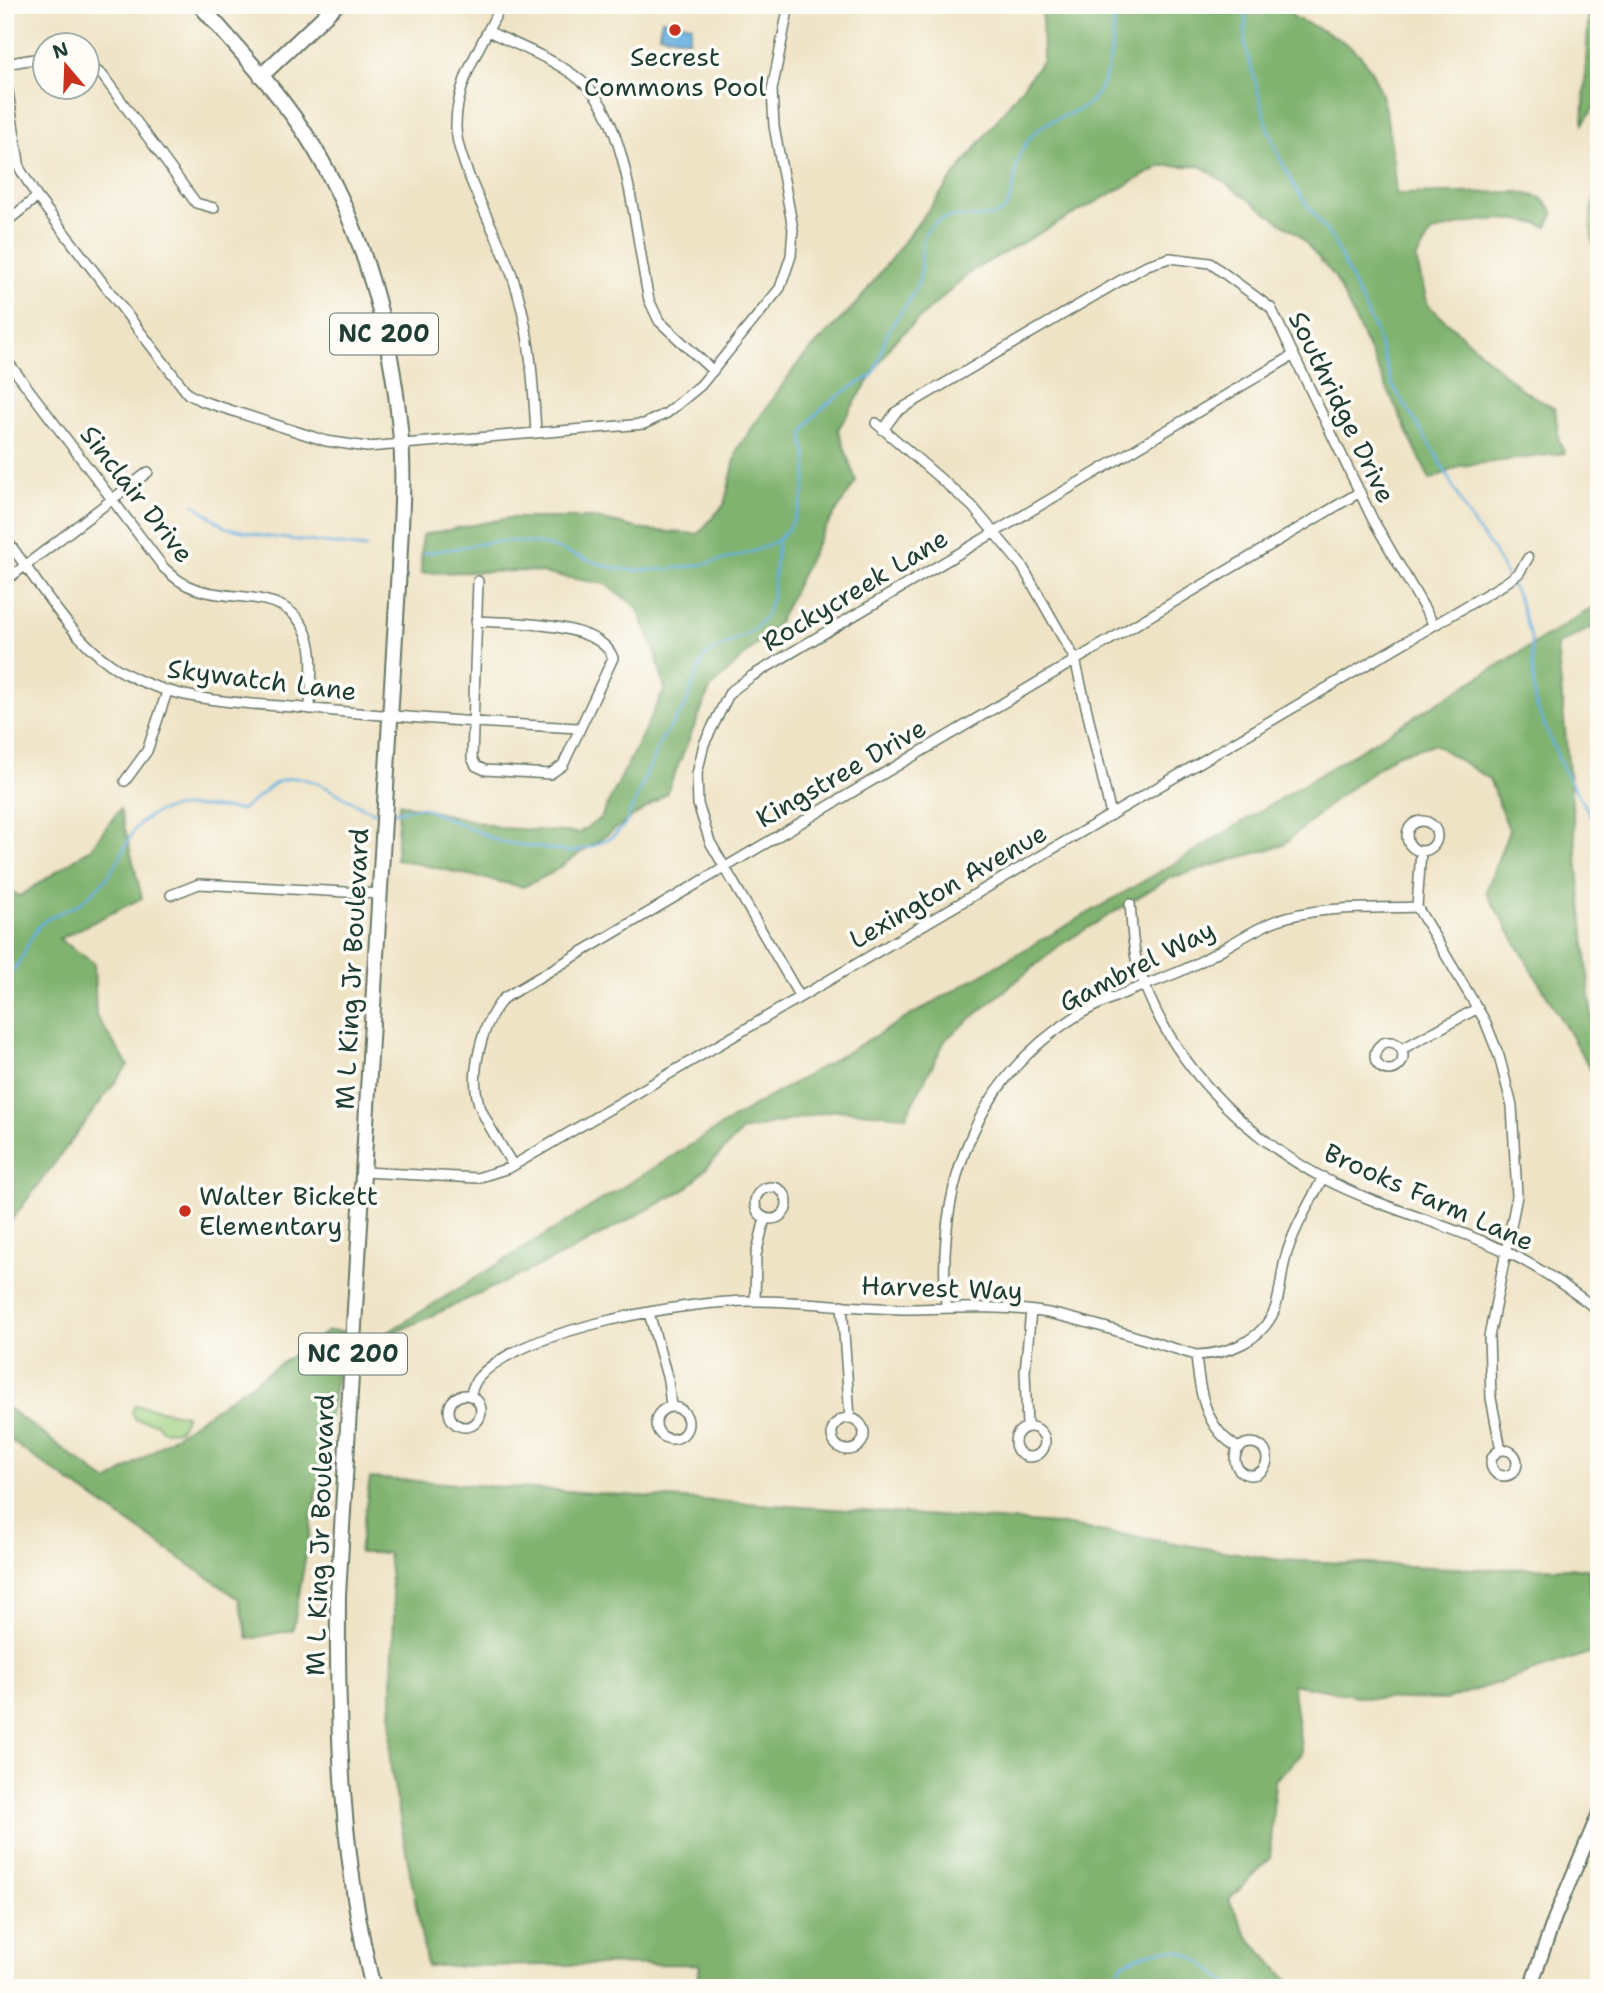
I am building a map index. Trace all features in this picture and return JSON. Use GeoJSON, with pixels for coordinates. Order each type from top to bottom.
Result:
{"type":"FeatureCollection","features":[{"type":"Feature","properties":{"kind":"main road","name":"M L King Jr Boulevard"},"geometry":{"type":"LineString","coordinates":[[200,5],[261,76],[312,145],[353,229],[383,327],[401,443],[402,503],[391,717],[338,1595],[337,1724],[344,1833],[359,1929],[373,1988]]}},
{"type":"Feature","properties":{"kind":"main road"},"geometry":{"type":"LineString","coordinates":[[261,76],[336,5]]}},
{"type":"Feature","properties":{"kind":"main road"},"geometry":{"type":"LineString","coordinates":[[1530,1988],[1555,1917],[1599,1814]]}},
{"type":"Feature","properties":{"kind":"street"},"geometry":{"type":"LineString","coordinates":[[500,5],[470,65],[458,99],[455,127],[462,155],[507,262],[525,314],[536,433]]}},
{"type":"Feature","properties":{"kind":"street"},"geometry":{"type":"LineString","coordinates":[[5,72],[20,169],[37,197],[188,394],[202,401],[326,441],[367,447],[644,424],[667,413],[713,371],[780,288],[791,256],[793,229],[774,127],[772,90],[789,5]]}},
{"type":"Feature","properties":{"kind":"street"},"geometry":{"type":"LineString","coordinates":[[488,31],[586,85],[610,117],[621,154],[649,300],[659,321],[713,371]]}},
{"type":"Feature","properties":{"kind":"street"},"geometry":{"type":"LineString","coordinates":[[5,64],[32,59]]}},
{"type":"Feature","properties":{"kind":"street"},"geometry":{"type":"LineString","coordinates":[[102,75],[196,204],[214,208]]}},
{"type":"Feature","properties":{"kind":"street"},"geometry":{"type":"LineString","coordinates":[[5,223],[37,197]]}},
{"type":"Feature","properties":{"kind":"street","name":"Southridge Drive"},"geometry":{"type":"LineString","coordinates":[[995,532],[972,506],[880,426],[897,412],[1147,265],[1170,258],[1210,263],[1271,308],[1360,492],[1434,625]]}},
{"type":"Feature","properties":{"kind":"street","name":"Rockycreek Lane"},"geometry":{"type":"LineString","coordinates":[[800,997],[710,842],[698,804],[697,774],[704,744],[730,692],[752,676],[1294,355]]}},
{"type":"Feature","properties":{"kind":"street","name":"Sinclair Drive"},"geometry":{"type":"LineString","coordinates":[[5,358],[164,568],[181,582],[198,590],[266,599],[296,615],[308,638],[311,658],[310,709]]}},
{"type":"Feature","properties":{"kind":"street"},"geometry":{"type":"LineString","coordinates":[[5,581],[148,472]]}},
{"type":"Feature","properties":{"kind":"street","name":"Kingstree Drive"},"geometry":{"type":"LineString","coordinates":[[513,1166],[481,1111],[476,1092],[484,1026],[491,1012],[516,989],[1360,492]]}},
{"type":"Feature","properties":{"kind":"street"},"geometry":{"type":"LineString","coordinates":[[995,532],[1022,566],[1075,659],[1111,815]]}},
{"type":"Feature","properties":{"kind":"street","name":"Skywatch Lane"},"geometry":{"type":"LineString","coordinates":[[5,538],[78,634],[108,663],[145,685],[203,698],[310,709],[391,717],[578,728]]}},
{"type":"Feature","properties":{"kind":"street","name":"Lexington Avenue"},"geometry":{"type":"LineString","coordinates":[[364,1172],[477,1178],[513,1166],[1504,584],[1519,573],[1528,558]]}},
{"type":"Feature","properties":{"kind":"street"},"geometry":{"type":"LineString","coordinates":[[476,621],[556,626],[606,644],[613,658],[563,765],[556,771],[550,774],[485,770],[476,765],[472,758],[472,722],[476,621],[478,582]]}},
{"type":"Feature","properties":{"kind":"street"},"geometry":{"type":"LineString","coordinates":[[125,781],[147,751],[167,692]]}},
{"type":"Feature","properties":{"kind":"street"},"geometry":{"type":"LineString","coordinates":[[1421,851],[1417,907],[1478,1008],[1499,1056],[1512,1106],[1517,1196],[1489,1337],[1488,1359],[1502,1450]]}},
{"type":"Feature","properties":{"kind":"street"},"geometry":{"type":"LineString","coordinates":[[171,895],[181,888],[199,884],[381,894]]}},
{"type":"Feature","properties":{"kind":"street","name":"Brooks Farm Lane"},"geometry":{"type":"LineString","coordinates":[[1130,904],[1137,962],[1152,1005],[1185,1063],[1241,1118],[1323,1177],[1506,1252],[1555,1278],[1599,1311]]}},
{"type":"Feature","properties":{"kind":"street","name":"Gambrel Way"},"geometry":{"type":"LineString","coordinates":[[946,1306],[943,1269],[947,1214],[964,1151],[981,1116],[1006,1079],[1036,1047],[1074,1017],[1115,996],[1191,966],[1233,940],[1278,920],[1321,912],[1417,907]]}},
{"type":"Feature","properties":{"kind":"street"},"geometry":{"type":"LineString","coordinates":[[1402,1049],[1478,1008]]}},
{"type":"Feature","properties":{"kind":"street","name":"Harvest Way"},"geometry":{"type":"LineString","coordinates":[[470,1396],[477,1379],[492,1366],[517,1352],[608,1321],[715,1302],[755,1301],[909,1309],[946,1306],[1031,1311],[1086,1323],[1196,1355],[1215,1354],[1238,1348],[1262,1330],[1274,1310],[1294,1234],[1323,1177]]}},
{"type":"Feature","properties":{"kind":"street"},"geometry":{"type":"LineString","coordinates":[[755,1301],[756,1255],[765,1218]]}},
{"type":"Feature","properties":{"kind":"street"},"geometry":{"type":"LineString","coordinates":[[842,1305],[849,1418]]}},
{"type":"Feature","properties":{"kind":"street"},"geometry":{"type":"LineString","coordinates":[[1027,1427],[1025,1371],[1031,1311]]}},
{"type":"Feature","properties":{"kind":"street"},"geometry":{"type":"LineString","coordinates":[[649,1313],[668,1380],[671,1406]]}},
{"type":"Feature","properties":{"kind":"street"},"geometry":{"type":"LineString","coordinates":[[1196,1355],[1199,1385],[1210,1419],[1229,1443],[1239,1448]]}},
{"type":"Feature","properties":{"kind":"green space"},"geometry":{"type":"Polygon","coordinates":[[[1042,5],[1289,5],[1293,17],[1344,42],[1359,54],[1369,67],[1383,101],[1396,194],[1519,192],[1541,198],[1554,213],[1547,227],[1532,222],[1503,219],[1460,225],[1431,233],[1416,259],[1428,305],[1520,388],[1555,409],[1559,442],[1565,453],[1460,466],[1430,480],[1335,277],[1299,235],[1201,166],[1161,166],[973,270],[893,342],[838,429],[856,481],[821,535],[778,623],[710,689],[666,794],[550,874],[523,887],[396,859],[399,803],[502,828],[579,833],[601,818],[665,689],[656,654],[637,607],[605,584],[530,571],[421,573],[422,535],[509,518],[595,518],[645,530],[698,534],[724,505],[738,448],[799,362],[857,303],[1043,60],[1042,5]]]}},
{"type":"Feature","properties":{"kind":"green space"},"geometry":{"type":"Polygon","coordinates":[[[1589,5],[1599,5],[1599,100],[1583,124],[1589,5]]]}},
{"type":"Feature","properties":{"kind":"green space"},"geometry":{"type":"Polygon","coordinates":[[[1599,190],[1599,266],[1592,237],[1591,218],[1599,190]]]}},
{"type":"Feature","properties":{"kind":"green space"},"geometry":{"type":"Polygon","coordinates":[[[1599,604],[1599,624],[1557,645],[1598,1082],[1486,892],[1509,830],[1489,779],[1434,744],[1395,755],[1337,798],[1283,845],[1170,878],[1060,945],[946,1039],[906,1116],[836,1110],[742,1131],[686,1189],[567,1253],[364,1347],[752,1107],[1175,863],[1599,604]]]}},
{"type":"Feature","properties":{"kind":"green space"},"geometry":{"type":"Polygon","coordinates":[[[120,809],[142,898],[59,939],[94,963],[96,1016],[128,1065],[5,1229],[5,889],[20,896],[90,849],[120,809]]]}},
{"type":"Feature","properties":{"kind":"green space"},"geometry":{"type":"Polygon","coordinates":[[[328,1331],[344,1332],[293,1630],[248,1639],[239,1599],[5,1437],[5,1406],[108,1482],[328,1331]]]}},
{"type":"Feature","properties":{"kind":"green space"},"geometry":{"type":"Polygon","coordinates":[[[135,1405],[186,1415],[179,1430],[163,1431],[156,1423],[135,1419],[132,1412],[135,1405]]]}},
{"type":"Feature","properties":{"kind":"green space"},"geometry":{"type":"Polygon","coordinates":[[[370,1478],[1056,1524],[1279,1560],[1474,1569],[1588,1568],[1595,1651],[1445,1700],[1369,1698],[1292,1684],[1302,1754],[1275,1780],[1270,1858],[1229,1900],[1248,1937],[1295,1988],[697,1988],[700,1964],[427,1966],[390,1763],[394,1611],[388,1553],[359,1553],[370,1478]]]}},
{"type":"Feature","properties":{"kind":"water","name":"Secrest Commons Pool"},"geometry":{"type":"Polygon","coordinates":[[[662,19],[692,25],[689,40],[659,34],[662,19]]]}},
{"type":"Feature","properties":{"kind":"waterway"},"geometry":{"type":"LineString","coordinates":[[424,553],[511,541],[556,548],[606,566],[645,570],[718,561],[778,540],[797,513],[804,492],[807,459],[804,433],[813,418],[825,406],[873,374],[879,363],[886,336],[919,281],[921,253],[927,231],[939,220],[994,216],[1007,207],[1018,159],[1027,142],[1045,125],[1090,103],[1105,79],[1112,49],[1115,5]]}},
{"type":"Feature","properties":{"kind":"waterway"},"geometry":{"type":"LineString","coordinates":[[1246,5],[1245,44],[1268,128],[1278,154],[1296,189],[1333,240],[1375,330],[1392,384],[1438,458],[1471,521],[1493,550],[1518,597],[1531,638],[1535,703],[1564,771],[1591,816]]}},
{"type":"Feature","properties":{"kind":"waterway"},"geometry":{"type":"LineString","coordinates":[[194,504],[225,527],[263,536],[366,548]]}},
{"type":"Feature","properties":{"kind":"waterway"},"geometry":{"type":"LineString","coordinates":[[388,813],[421,807],[501,842],[571,852],[591,847],[612,837],[625,825],[661,740],[685,707],[702,661],[708,654],[752,631],[766,616],[772,597],[778,540]]}},
{"type":"Feature","properties":{"kind":"waterway"},"geometry":{"type":"LineString","coordinates":[[5,978],[20,960],[40,925],[77,905],[95,890],[113,869],[141,822],[153,814],[181,807],[240,810],[275,784],[292,778],[317,783],[378,813]]}},
{"type":"Feature","properties":{"kind":"waterway"},"geometry":{"type":"LineString","coordinates":[[1113,1988],[1122,1963],[1165,1950],[1174,1950],[1194,1957],[1218,1975],[1229,1988]]}},
{"type":"Feature","properties":{"kind":"place","name":"Secrest Commons Pool"},"geometry":{"type":"Point","coordinates":[675,30]}},
{"type":"Feature","properties":{"kind":"place","name":"Walter Bickett Elementary"},"geometry":{"type":"Point","coordinates":[185,1211]}}]}
